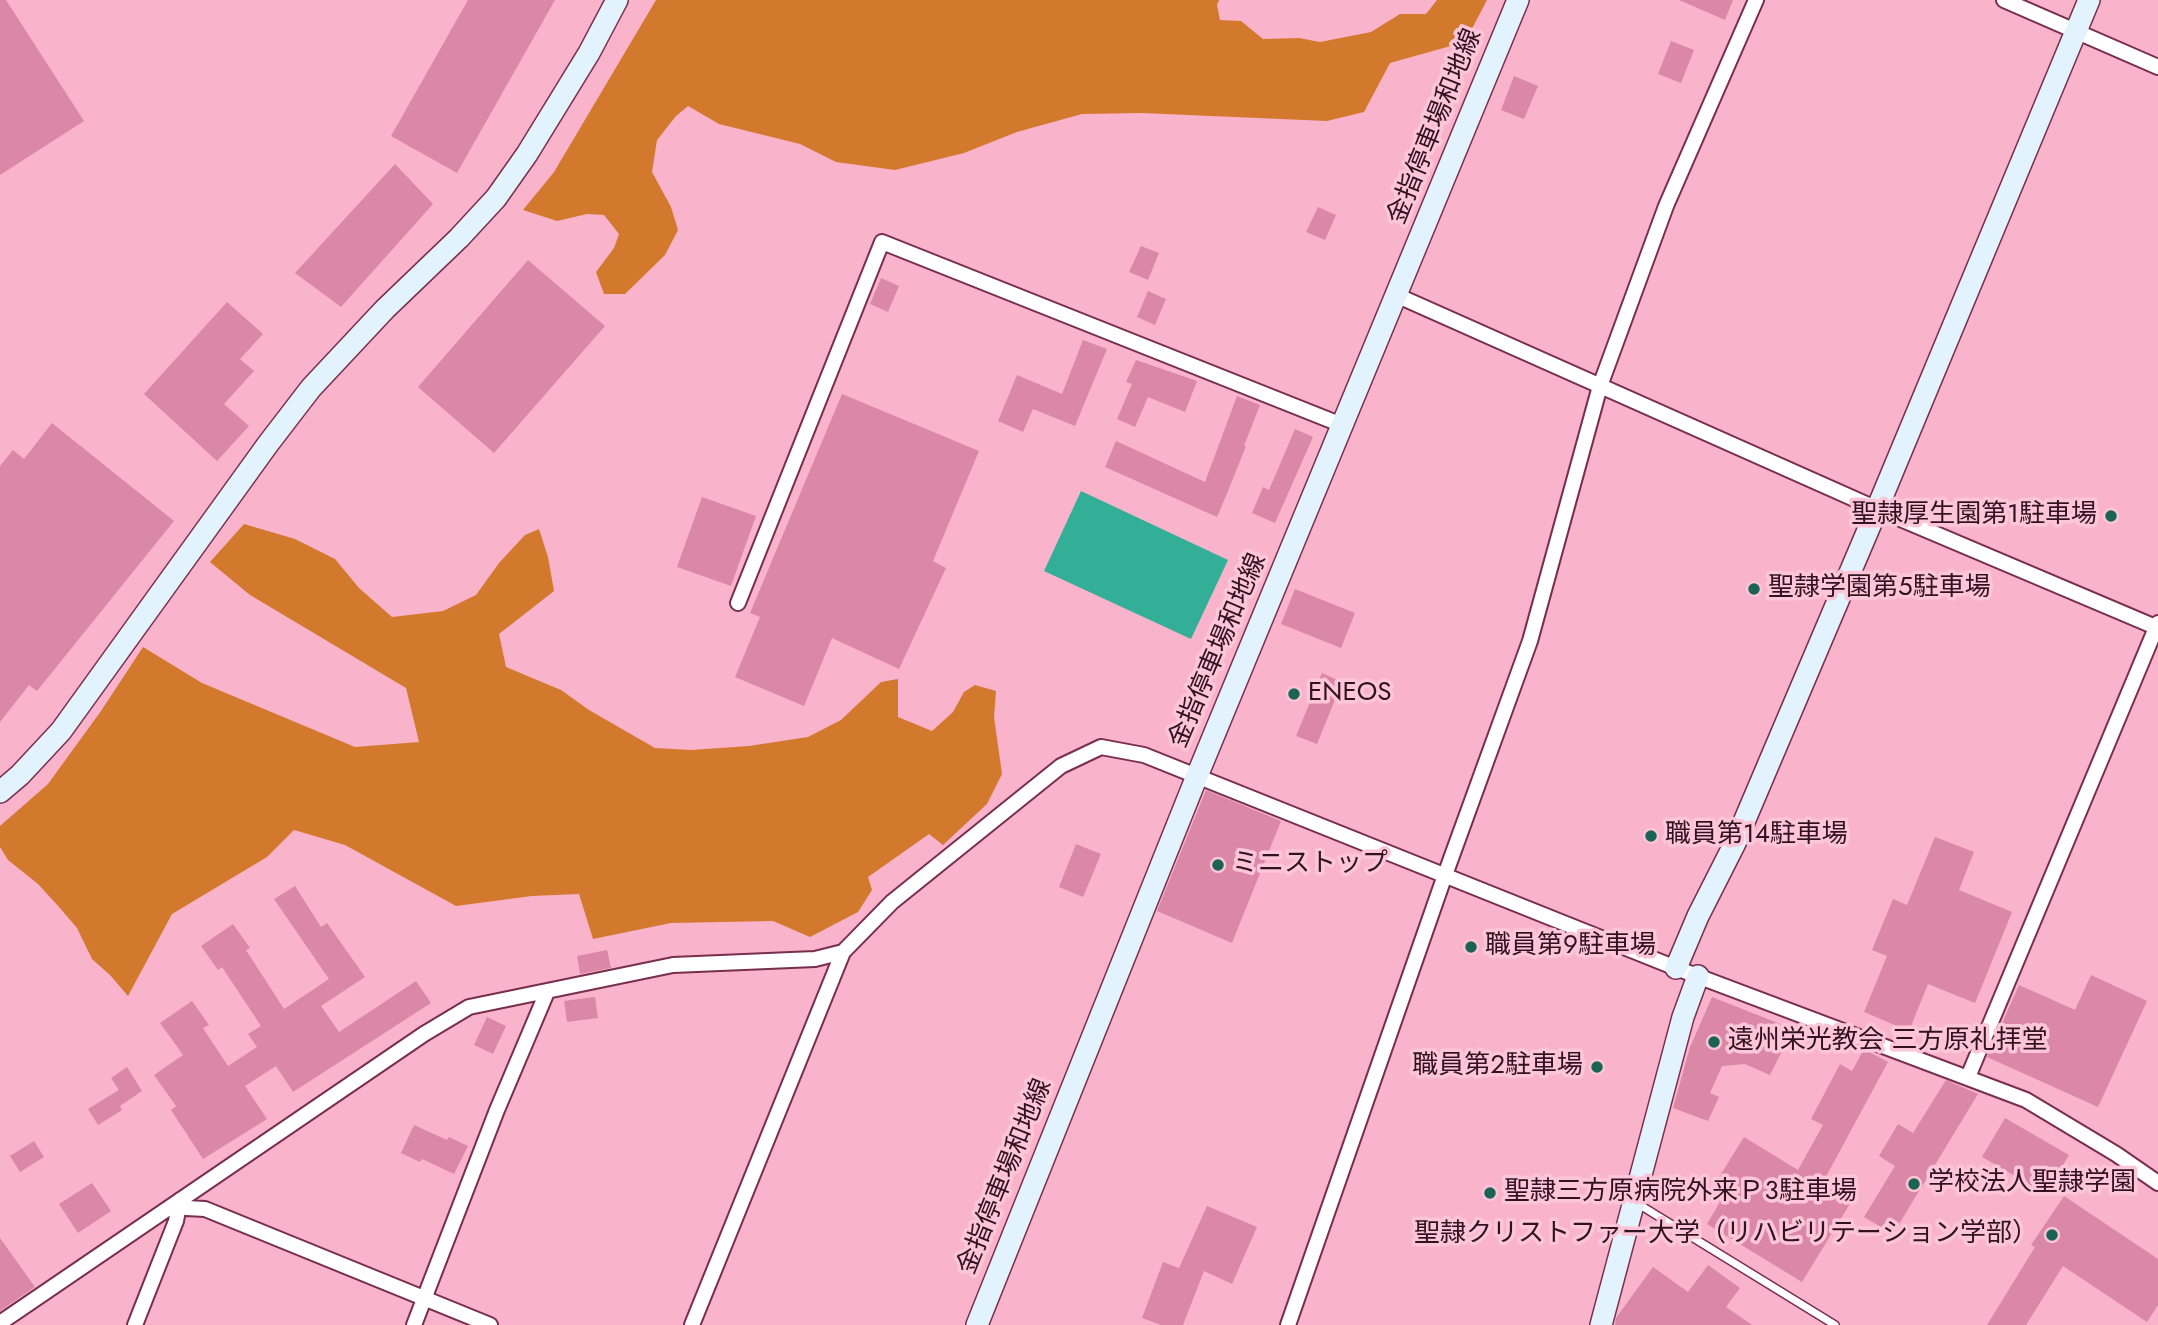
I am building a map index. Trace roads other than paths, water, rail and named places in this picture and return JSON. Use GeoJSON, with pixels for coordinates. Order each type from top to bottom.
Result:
{"type":"FeatureCollection","features":[{"type":"Feature","properties":{"kind":"street"},"geometry":{"type":"LineString","coordinates":[[0,792],[20,775],[61,731],[311,388],[496,198],[527,154],[589,53],[617,0]]}},
{"type":"Feature","properties":{"kind":"street","name":"金指停車場和地線"},"geometry":{"type":"LineString","coordinates":[[977,1325],[1197,776],[1518,0]]}},
{"type":"Feature","properties":{"kind":"street"},"geometry":{"type":"LineString","coordinates":[[1288,1325],[1444,875],[1530,641],[1600,386],[1666,206],[1756,0]]}},
{"type":"Feature","properties":{"kind":"street"},"geometry":{"type":"LineString","coordinates":[[2004,0],[2158,67]]}},
{"type":"Feature","properties":{"kind":"street"},"geometry":{"type":"LineString","coordinates":[[1676,968],[1698,916],[1735,843],[2089,0]]}},
{"type":"Feature","properties":{"kind":"street"},"geometry":{"type":"LineString","coordinates":[[738,603],[882,243],[1342,425]]}},
{"type":"Feature","properties":{"kind":"street"},"geometry":{"type":"LineString","coordinates":[[1396,295],[1877,509],[2157,626],[1968,1077]]}},
{"type":"Feature","properties":{"kind":"street"},"geometry":{"type":"LineString","coordinates":[[692,1325],[843,952],[892,902],[1061,766],[1101,747],[1144,755],[1676,968],[2026,1100],[2116,1154],[2158,1183]]}},
{"type":"Feature","properties":{"kind":"street"},"geometry":{"type":"LineString","coordinates":[[0,1323],[424,1034],[469,1007],[673,965],[815,959],[843,952]]}},
{"type":"Feature","properties":{"kind":"street"},"geometry":{"type":"LineString","coordinates":[[1601,1325],[1683,1017],[1698,976]]}},
{"type":"Feature","properties":{"kind":"street"},"geometry":{"type":"LineString","coordinates":[[414,1325],[497,1110],[547,992]]}},
{"type":"Feature","properties":{"kind":"street"},"geometry":{"type":"LineString","coordinates":[[180,1200],[186,1208],[205,1209],[491,1325]]}},
{"type":"Feature","properties":{"kind":"street"},"geometry":{"type":"LineString","coordinates":[[135,1325],[176,1221],[180,1200]]}},
{"type":"Feature","properties":{"kind":"lane"},"geometry":{"type":"LineString","coordinates":[[1634,1202],[1835,1325]]}},
{"type":"Feature","properties":{"kind":"place","name":"聖隷厚生園第1駐車場"},"geometry":{"type":"Point","coordinates":[2111,516]}},
{"type":"Feature","properties":{"kind":"place","name":"聖隷学園第5駐車場"},"geometry":{"type":"Point","coordinates":[1754,589]}},
{"type":"Feature","properties":{"kind":"place","name":"ENEOS"},"geometry":{"type":"Point","coordinates":[1294,694]}},
{"type":"Feature","properties":{"kind":"place","name":"職員第14駐車場"},"geometry":{"type":"Point","coordinates":[1651,836]}},
{"type":"Feature","properties":{"kind":"place","name":"ミニストップ"},"geometry":{"type":"Point","coordinates":[1218,865]}},
{"type":"Feature","properties":{"kind":"place","name":"職員第9駐車場"},"geometry":{"type":"Point","coordinates":[1471,947]}},
{"type":"Feature","properties":{"kind":"place","name":"遠州栄光教会 三方原礼拝堂"},"geometry":{"type":"Point","coordinates":[1714,1042]}},
{"type":"Feature","properties":{"kind":"place","name":"職員第2駐車場"},"geometry":{"type":"Point","coordinates":[1597,1067]}},
{"type":"Feature","properties":{"kind":"place","name":"学校法人聖隷学園"},"geometry":{"type":"Point","coordinates":[1914,1184]}},
{"type":"Feature","properties":{"kind":"place","name":"聖隷三方原病院外来Ｐ３駐車場"},"geometry":{"type":"Point","coordinates":[1490,1193]}},
{"type":"Feature","properties":{"kind":"place","name":"聖隷クリストファー大学（リハビリテーション学部）"},"geometry":{"type":"Point","coordinates":[2052,1235]}}]}
